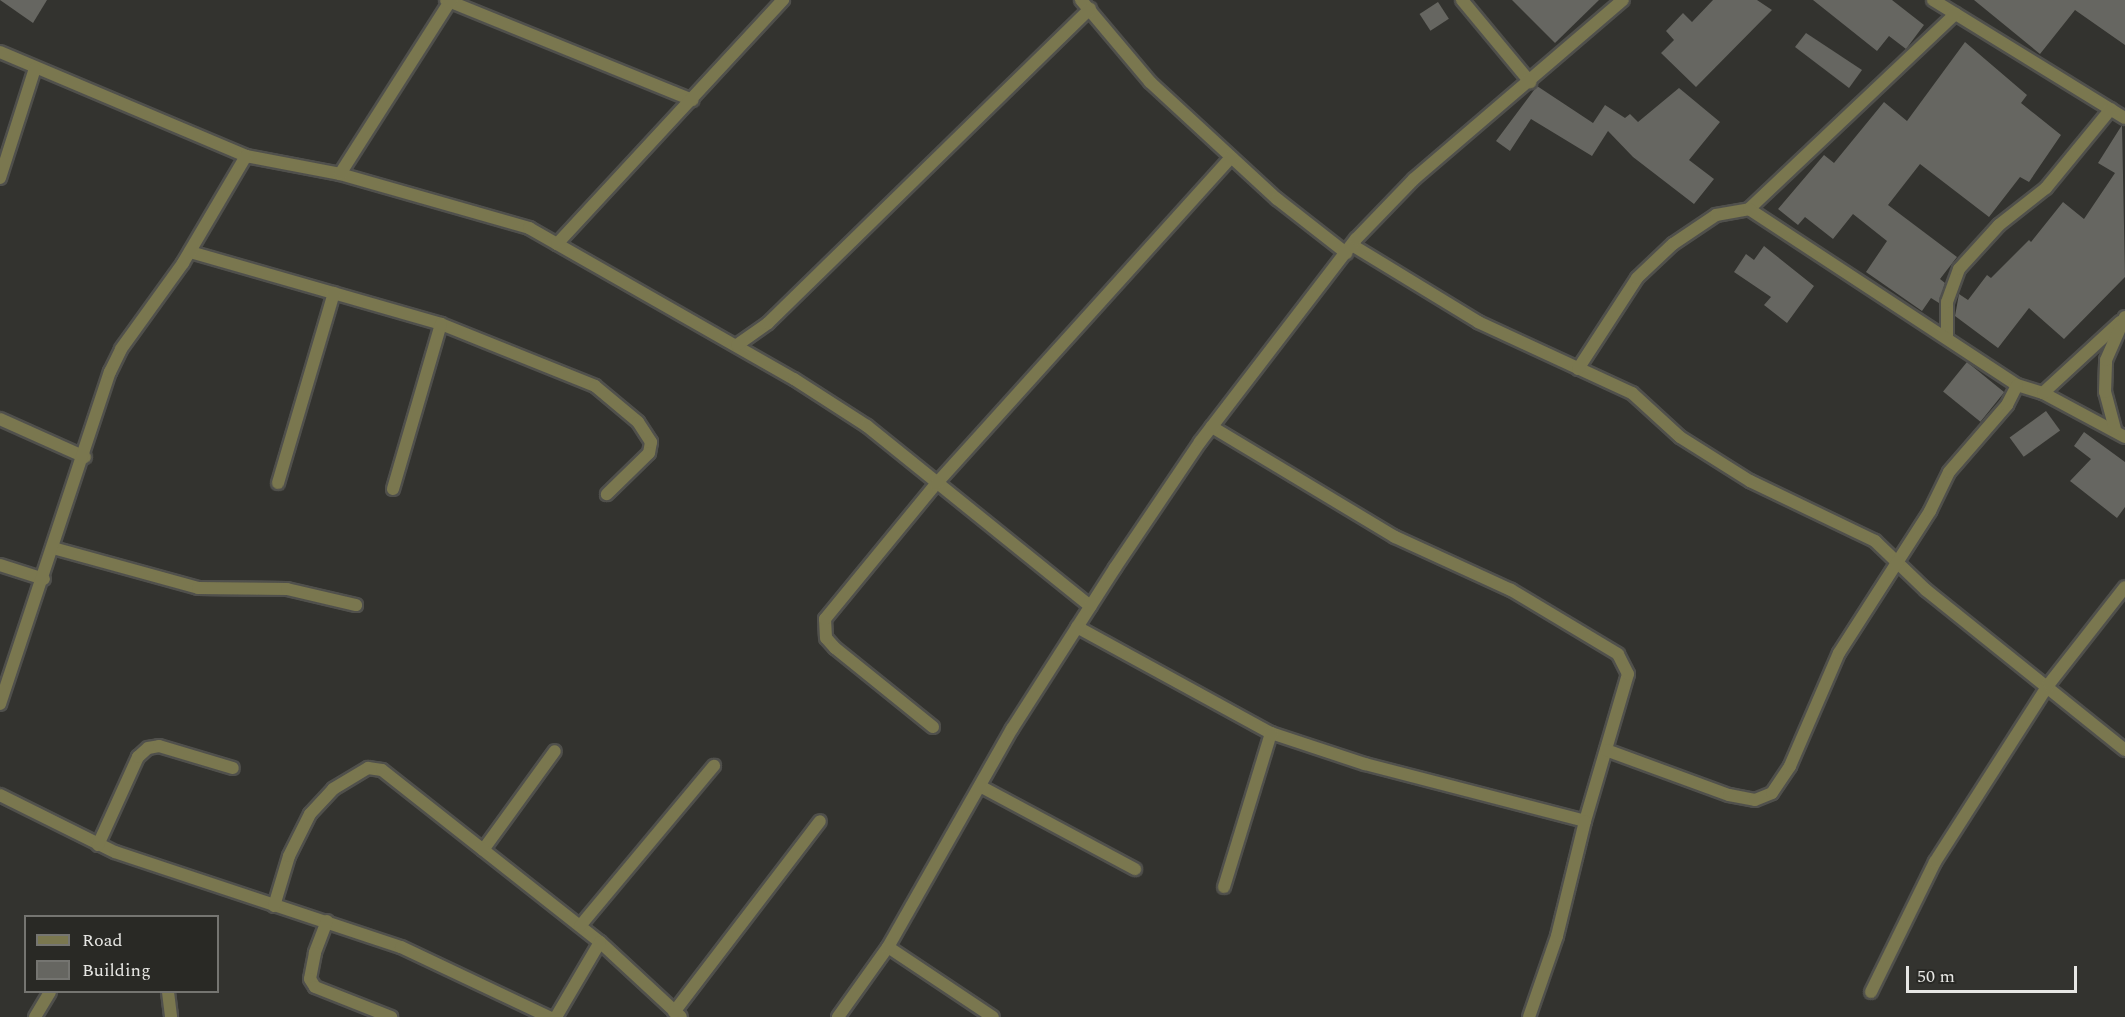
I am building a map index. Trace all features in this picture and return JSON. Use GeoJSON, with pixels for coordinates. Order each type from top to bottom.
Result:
{"type":"FeatureCollection","features":[{"type":"Feature","properties":{"kind":"street"},"geometry":{"type":"LineString","coordinates":[[557,244],[783,0]]}},
{"type":"Feature","properties":{"kind":"street"},"geometry":{"type":"LineString","coordinates":[[1462,0],[1530,82]]}},
{"type":"Feature","properties":{"kind":"street"},"geometry":{"type":"LineString","coordinates":[[838,1017],[888,947],[980,786],[1090,606],[1212,427],[1349,249],[1414,179],[1623,0]]}},
{"type":"Feature","properties":{"kind":"street"},"geometry":{"type":"LineString","coordinates":[[1933,0],[2125,118]]}},
{"type":"Feature","properties":{"kind":"street"},"geometry":{"type":"LineString","coordinates":[[340,174],[449,1],[692,100]]}},
{"type":"Feature","properties":{"kind":"street"},"geometry":{"type":"LineString","coordinates":[[737,345],[768,323],[1085,5],[1150,82],[1231,157],[1349,249],[1478,322],[1632,393],[1680,437],[1750,480],[1875,541],[1900,561],[1926,590],[2049,684],[2125,750]]}},
{"type":"Feature","properties":{"kind":"street"},"geometry":{"type":"LineString","coordinates":[[1578,369],[1637,278],[1659,258],[1716,215],[1749,208],[1955,14]]}},
{"type":"Feature","properties":{"kind":"street"},"geometry":{"type":"LineString","coordinates":[[0,52],[246,156],[340,174],[486,212],[557,244],[737,345],[867,426],[1090,606]]}},
{"type":"Feature","properties":{"kind":"street"},"geometry":{"type":"LineString","coordinates":[[0,178],[35,68]]}},
{"type":"Feature","properties":{"kind":"street"},"geometry":{"type":"LineString","coordinates":[[1947,337],[1950,285],[1959,269],[1999,225],[2046,188],[2111,109]]}},
{"type":"Feature","properties":{"kind":"street"},"geometry":{"type":"LineString","coordinates":[[0,704],[121,349],[190,252],[246,156]]}},
{"type":"Feature","properties":{"kind":"street"},"geometry":{"type":"LineString","coordinates":[[933,727],[835,648],[826,638],[825,619],[936,484],[1231,157]]}},
{"type":"Feature","properties":{"kind":"street"},"geometry":{"type":"LineString","coordinates":[[1749,208],[1947,337],[2016,385],[2043,393],[2120,433]]}},
{"type":"Feature","properties":{"kind":"street"},"geometry":{"type":"LineString","coordinates":[[190,252],[441,324],[595,386],[638,422],[651,442],[649,453],[607,494]]}},
{"type":"Feature","properties":{"kind":"street"},"geometry":{"type":"LineString","coordinates":[[278,483],[334,293]]}},
{"type":"Feature","properties":{"kind":"street"},"geometry":{"type":"LineString","coordinates":[[2043,393],[2125,317]]}},
{"type":"Feature","properties":{"kind":"street"},"geometry":{"type":"LineString","coordinates":[[2120,433],[2105,392],[2106,360],[2125,317]]}},
{"type":"Feature","properties":{"kind":"street"},"geometry":{"type":"LineString","coordinates":[[393,489],[441,324]]}},
{"type":"Feature","properties":{"kind":"street"},"geometry":{"type":"LineString","coordinates":[[1606,750],[1729,795],[1765,798],[1790,766],[1839,653],[1900,561],[1949,472],[2007,405],[2016,385]]}},
{"type":"Feature","properties":{"kind":"street"},"geometry":{"type":"LineString","coordinates":[[0,420],[85,457]]}},
{"type":"Feature","properties":{"kind":"street"},"geometry":{"type":"LineString","coordinates":[[1212,427],[1395,537],[1512,590],[1618,654],[1628,674],[1585,821],[1548,966],[1529,1017]]}},
{"type":"Feature","properties":{"kind":"street"},"geometry":{"type":"LineString","coordinates":[[53,548],[198,588],[287,589],[356,605]]}},
{"type":"Feature","properties":{"kind":"street"},"geometry":{"type":"LineString","coordinates":[[0,565],[44,579]]}},
{"type":"Feature","properties":{"kind":"street"},"geometry":{"type":"LineString","coordinates":[[1871,992],[1935,862],[2049,684],[2125,587]]}},
{"type":"Feature","properties":{"kind":"street"},"geometry":{"type":"LineString","coordinates":[[1077,627],[1271,733],[1365,764],[1585,821]]}},
{"type":"Feature","properties":{"kind":"street"},"geometry":{"type":"LineString","coordinates":[[1224,887],[1271,733]]}},
{"type":"Feature","properties":{"kind":"street"},"geometry":{"type":"LineString","coordinates":[[98,845],[138,757],[148,748],[159,746],[233,768]]}},
{"type":"Feature","properties":{"kind":"street"},"geometry":{"type":"LineString","coordinates":[[483,850],[555,752]]}},
{"type":"Feature","properties":{"kind":"street"},"geometry":{"type":"LineString","coordinates":[[580,926],[714,766]]}},
{"type":"Feature","properties":{"kind":"street"},"geometry":{"type":"LineString","coordinates":[[274,906],[289,856],[310,814],[333,789],[368,768],[382,770],[600,942],[677,1014],[819,821]]}},
{"type":"Feature","properties":{"kind":"street"},"geometry":{"type":"LineString","coordinates":[[980,786],[1135,869]]}},
{"type":"Feature","properties":{"kind":"street"},"geometry":{"type":"LineString","coordinates":[[0,795],[98,845],[401,947],[549,1017]]}},
{"type":"Feature","properties":{"kind":"street"},"geometry":{"type":"LineString","coordinates":[[327,921],[315,953],[310,979],[315,987],[391,1017]]}},
{"type":"Feature","properties":{"kind":"street"},"geometry":{"type":"LineString","coordinates":[[556,1017],[600,942]]}},
{"type":"Feature","properties":{"kind":"street"},"geometry":{"type":"LineString","coordinates":[[888,947],[993,1017]]}},
{"type":"Feature","properties":{"kind":"street"},"geometry":{"type":"LineString","coordinates":[[35,1017],[49,993]]}},
{"type":"Feature","properties":{"kind":"street"},"geometry":{"type":"LineString","coordinates":[[168,993],[171,1017]]}},
{"type":"Feature","properties":{"kind":"building"},"geometry":{"type":"Polygon","coordinates":[[[0,0],[47,0],[33,23],[0,0]]]}},
{"type":"Feature","properties":{"kind":"building"},"geometry":{"type":"Polygon","coordinates":[[[1512,0],[1599,0],[1555,43],[1512,0]]]}},
{"type":"Feature","properties":{"kind":"building"},"geometry":{"type":"Polygon","coordinates":[[[1713,0],[1757,0],[1772,10],[1696,87],[1661,53],[1674,40],[1666,31],[1683,13],[1692,22],[1713,0]]]}},
{"type":"Feature","properties":{"kind":"building"},"geometry":{"type":"Polygon","coordinates":[[[1813,0],[1892,0],[1924,25],[1906,49],[1889,36],[1877,51],[1813,0]]]}},
{"type":"Feature","properties":{"kind":"building"},"geometry":{"type":"Polygon","coordinates":[[[1974,0],[2125,0],[2125,45],[2075,10],[2040,54],[1974,0]]]}},
{"type":"Feature","properties":{"kind":"building"},"geometry":{"type":"Polygon","coordinates":[[[1438,2],[1449,19],[1430,31],[1420,14],[1438,2]]]}},
{"type":"Feature","properties":{"kind":"building"},"geometry":{"type":"Polygon","coordinates":[[[1806,33],[1862,70],[1849,88],[1795,47],[1806,33]]]}},
{"type":"Feature","properties":{"kind":"building"},"geometry":{"type":"Polygon","coordinates":[[[1965,42],[2027,95],[2021,103],[2061,135],[2029,182],[2020,177],[1989,217],[1920,164],[1888,205],[1957,257],[1940,279],[1945,283],[1939,303],[1931,298],[1922,311],[1866,272],[1887,241],[1853,214],[1833,239],[1805,217],[1798,225],[1778,209],[1824,155],[1834,163],[1884,102],[1907,121],[1965,42]]]}},
{"type":"Feature","properties":{"kind":"building"},"geometry":{"type":"Polygon","coordinates":[[[1537,86],[1593,123],[1605,105],[1625,118],[1630,114],[1638,122],[1679,88],[1720,122],[1689,160],[1714,179],[1694,204],[1633,157],[1608,131],[1592,156],[1531,119],[1510,151],[1496,141],[1537,86]]]}},
{"type":"Feature","properties":{"kind":"building"},"geometry":{"type":"Polygon","coordinates":[[[2122,125],[2125,277],[2064,339],[2029,308],[1998,348],[1955,316],[1959,294],[1968,300],[1987,275],[1991,278],[2029,240],[2031,242],[2063,202],[2084,219],[2115,173],[2098,163],[2122,125]]]}},
{"type":"Feature","properties":{"kind":"building"},"geometry":{"type":"Polygon","coordinates":[[[1764,246],[1814,286],[1787,323],[1764,305],[1771,297],[1734,272],[1746,254],[1754,260],[1764,246]]]}},
{"type":"Feature","properties":{"kind":"building"},"geometry":{"type":"Polygon","coordinates":[[[1967,362],[2004,392],[1980,422],[1943,392],[1967,362]]]}},
{"type":"Feature","properties":{"kind":"building"},"geometry":{"type":"Polygon","coordinates":[[[2046,411],[2060,430],[2024,457],[2010,437],[2046,411]]]}},
{"type":"Feature","properties":{"kind":"building"},"geometry":{"type":"Polygon","coordinates":[[[2084,432],[2125,462],[2125,507],[2117,518],[2070,481],[2091,459],[2074,446],[2084,432]]]}}]}
